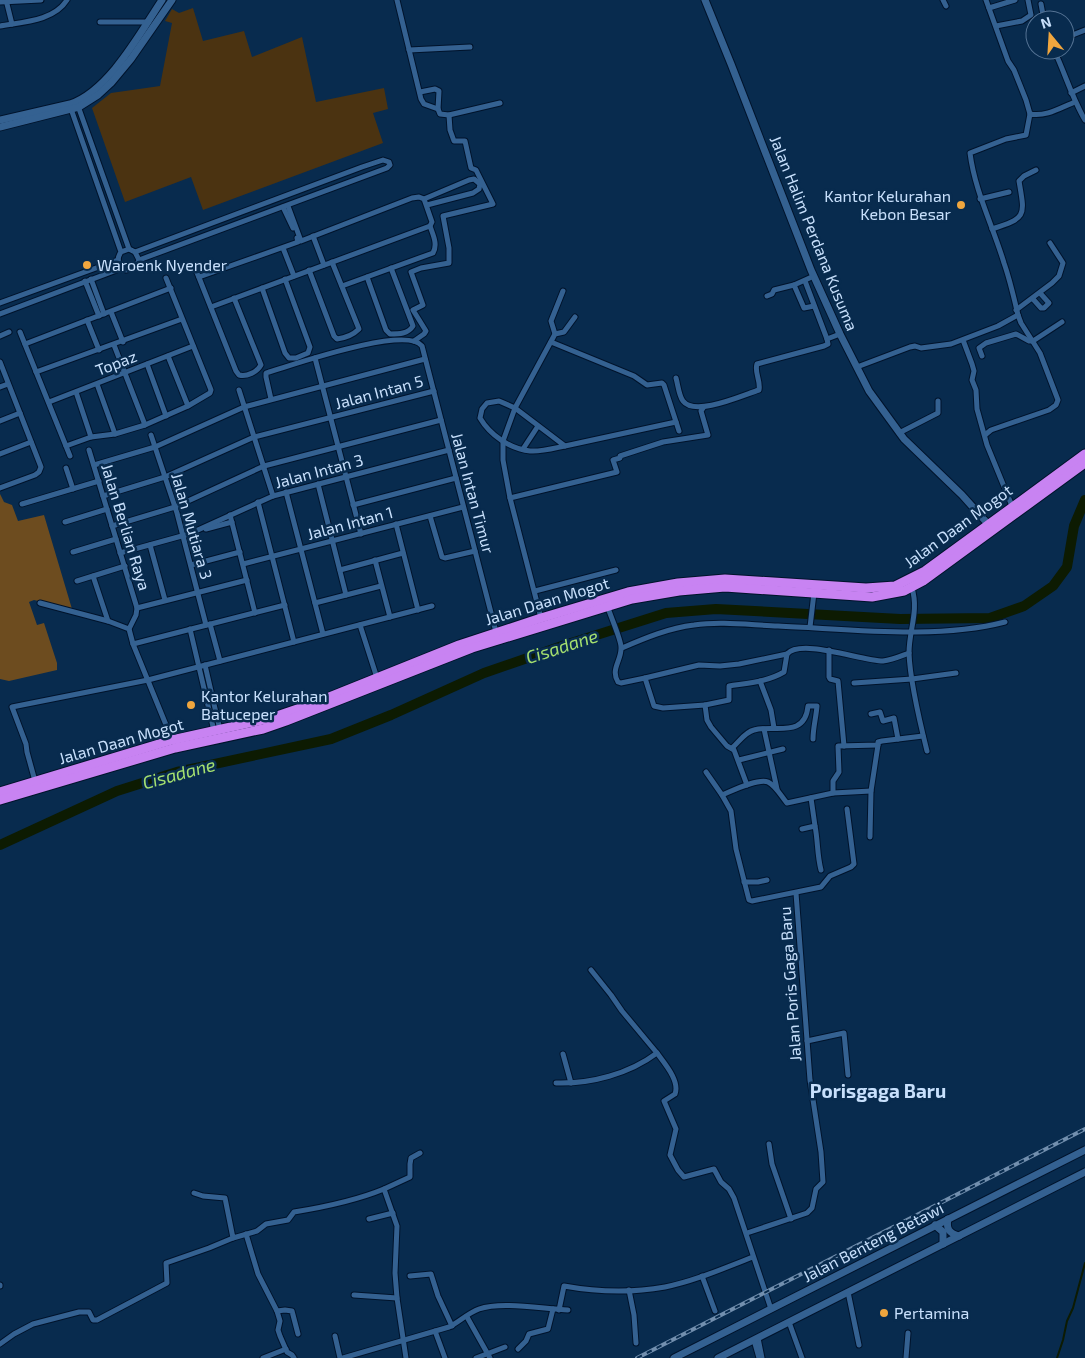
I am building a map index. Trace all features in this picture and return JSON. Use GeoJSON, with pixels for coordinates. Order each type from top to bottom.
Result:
{"type":"FeatureCollection","features":[{"type":"Feature","properties":{"kind":"highway","name":"Jalan Daan Mogot"},"geometry":{"type":"LineString","coordinates":[[0,800],[217,730],[258,722],[286,713],[496,632],[628,592],[678,583],[866,588],[895,586],[925,570],[1085,454]]}},
{"type":"Feature","properties":{"kind":"highway","name":"Jalan Daan Mogot"},"geometry":{"type":"LineString","coordinates":[[0,792],[174,744],[263,728],[286,721],[454,654],[659,594],[725,583],[814,597],[872,597],[894,594],[912,588],[1085,463]]}},
{"type":"Feature","properties":{"kind":"main road"},"geometry":{"type":"LineString","coordinates":[[0,120],[74,106],[106,79],[162,0]]}},
{"type":"Feature","properties":{"kind":"main road"},"geometry":{"type":"LineString","coordinates":[[0,127],[74,106],[98,94],[112,83],[172,0]]}},
{"type":"Feature","properties":{"kind":"main road","name":"Jalan Halim Perdana Kusuma"},"geometry":{"type":"LineString","coordinates":[[704,0],[814,276],[840,334],[869,391],[899,433],[962,495],[988,524]]}},
{"type":"Feature","properties":{"kind":"main road","name":"Jalan Benteng Betawi"},"geometry":{"type":"LineString","coordinates":[[674,1358],[1085,1150]]}},
{"type":"Feature","properties":{"kind":"main road","name":"Jalan Benteng Betawi"},"geometry":{"type":"LineString","coordinates":[[718,1358],[956,1235],[1085,1172]]}},
{"type":"Feature","properties":{"kind":"main road"},"geometry":{"type":"LineString","coordinates":[[947,1221],[949,1231],[956,1235]]}},
{"type":"Feature","properties":{"kind":"main road"},"geometry":{"type":"LineString","coordinates":[[937,1226],[943,1232],[943,1242]]}},
{"type":"Feature","properties":{"kind":"street"},"geometry":{"type":"LineString","coordinates":[[0,2],[41,0]]}},
{"type":"Feature","properties":{"kind":"street"},"geometry":{"type":"LineString","coordinates":[[0,26],[53,15],[62,8],[67,0]]}},
{"type":"Feature","properties":{"kind":"street"},"geometry":{"type":"LineString","coordinates":[[396,0],[421,99],[424,104],[438,109]]}},
{"type":"Feature","properties":{"kind":"street"},"geometry":{"type":"LineString","coordinates":[[943,0],[946,6]]}},
{"type":"Feature","properties":{"kind":"street"},"geometry":{"type":"LineString","coordinates":[[985,435],[992,430],[1049,410],[1056,405],[1057,394],[1040,353],[1021,323],[1004,262],[980,199],[973,174],[970,153],[1006,139],[1026,134],[1030,114],[986,0]]}},
{"type":"Feature","properties":{"kind":"street"},"geometry":{"type":"LineString","coordinates":[[989,8],[1016,0]]}},
{"type":"Feature","properties":{"kind":"street"},"geometry":{"type":"LineString","coordinates":[[996,26],[1031,16],[1028,0]]}},
{"type":"Feature","properties":{"kind":"street"},"geometry":{"type":"LineString","coordinates":[[6,1],[12,24]]}},
{"type":"Feature","properties":{"kind":"street"},"geometry":{"type":"LineString","coordinates":[[1041,4],[1042,10]]}},
{"type":"Feature","properties":{"kind":"street"},"geometry":{"type":"LineString","coordinates":[[100,22],[148,22]]}},
{"type":"Feature","properties":{"kind":"street"},"geometry":{"type":"LineString","coordinates":[[410,50],[470,47]]}},
{"type":"Feature","properties":{"kind":"street"},"geometry":{"type":"LineString","coordinates":[[1059,60],[1071,93],[1085,120]]}},
{"type":"Feature","properties":{"kind":"street"},"geometry":{"type":"LineString","coordinates":[[1071,93],[1085,86]]}},
{"type":"Feature","properties":{"kind":"street"},"geometry":{"type":"LineString","coordinates":[[420,92],[439,91],[438,109],[440,114],[449,115],[500,103]]}},
{"type":"Feature","properties":{"kind":"street"},"geometry":{"type":"LineString","coordinates":[[1030,114],[1046,114],[1075,102]]}},
{"type":"Feature","properties":{"kind":"street"},"geometry":{"type":"LineString","coordinates":[[74,106],[97,156],[129,249],[135,252],[139,260]]}},
{"type":"Feature","properties":{"kind":"street"},"geometry":{"type":"LineString","coordinates":[[74,106],[89,159],[121,252],[118,260],[122,268]]}},
{"type":"Feature","properties":{"kind":"street"},"geometry":{"type":"LineString","coordinates":[[271,399],[266,373],[373,342],[414,341],[426,331],[413,310],[423,305],[411,272],[449,263],[449,248],[443,216],[493,204],[476,170],[471,168],[465,141],[454,141],[450,130],[449,115]]}},
{"type":"Feature","properties":{"kind":"street"},"geometry":{"type":"LineString","coordinates":[[0,314],[122,268],[130,270],[138,264],[139,260],[387,168],[390,163],[384,160],[214,221],[135,252]]}},
{"type":"Feature","properties":{"kind":"street"},"geometry":{"type":"LineString","coordinates":[[992,229],[1017,221],[1020,218],[1023,205],[1019,181],[1036,170]]}},
{"type":"Feature","properties":{"kind":"street"},"geometry":{"type":"LineString","coordinates":[[286,206],[300,240],[412,198],[419,197],[424,199],[469,180],[474,179],[480,184],[479,189],[473,193],[427,205]]}},
{"type":"Feature","properties":{"kind":"street"},"geometry":{"type":"LineString","coordinates":[[100,191],[108,188]]}},
{"type":"Feature","properties":{"kind":"street"},"geometry":{"type":"LineString","coordinates":[[302,189],[306,199]]}},
{"type":"Feature","properties":{"kind":"street"},"geometry":{"type":"LineString","coordinates":[[980,199],[1009,192]]}},
{"type":"Feature","properties":{"kind":"street"},"geometry":{"type":"LineString","coordinates":[[342,286],[433,253],[435,239],[430,226],[432,222],[424,199]]}},
{"type":"Feature","properties":{"kind":"street"},"geometry":{"type":"LineString","coordinates":[[214,221],[218,232]]}},
{"type":"Feature","properties":{"kind":"street"},"geometry":{"type":"LineString","coordinates":[[211,307],[430,226]]}},
{"type":"Feature","properties":{"kind":"street"},"geometry":{"type":"LineString","coordinates":[[199,277],[298,242],[295,230]]}},
{"type":"Feature","properties":{"kind":"street"},"geometry":{"type":"LineString","coordinates":[[313,236],[324,265]]}},
{"type":"Feature","properties":{"kind":"street"},"geometry":{"type":"LineString","coordinates":[[857,367],[910,347],[941,346],[963,340],[1017,312],[1059,276],[1063,263],[1050,243]]}},
{"type":"Feature","properties":{"kind":"street"},"geometry":{"type":"LineString","coordinates":[[283,248],[294,276]]}},
{"type":"Feature","properties":{"kind":"street"},"geometry":{"type":"LineString","coordinates":[[121,252],[129,249]]}},
{"type":"Feature","properties":{"kind":"street"},"geometry":{"type":"LineString","coordinates":[[0,302],[118,260]]}},
{"type":"Feature","properties":{"kind":"street"},"geometry":{"type":"LineString","coordinates":[[309,270],[334,336],[337,339],[355,333],[358,329],[332,262]]}},
{"type":"Feature","properties":{"kind":"street"},"geometry":{"type":"LineString","coordinates":[[194,265],[236,371],[239,375],[243,376],[258,370],[261,365],[234,298]]}},
{"type":"Feature","properties":{"kind":"street"},"geometry":{"type":"LineString","coordinates":[[367,277],[386,330],[390,334],[399,334],[410,330],[413,326],[391,268]]}},
{"type":"Feature","properties":{"kind":"street"},"geometry":{"type":"LineString","coordinates":[[767,296],[772,294],[774,290],[794,285],[814,276]]}},
{"type":"Feature","properties":{"kind":"street"},"geometry":{"type":"LineString","coordinates":[[66,446],[92,437],[115,434],[145,425],[188,406],[208,395],[211,390],[166,278]]}},
{"type":"Feature","properties":{"kind":"street"},"geometry":{"type":"LineString","coordinates":[[88,280],[101,315]]}},
{"type":"Feature","properties":{"kind":"street"},"geometry":{"type":"LineString","coordinates":[[262,288],[285,353],[289,358],[296,358],[308,353],[310,347],[284,280]]}},
{"type":"Feature","properties":{"kind":"street"},"geometry":{"type":"LineString","coordinates":[[676,378],[683,401],[690,406],[703,408],[759,390],[757,364],[828,344],[804,281]]}},
{"type":"Feature","properties":{"kind":"street"},"geometry":{"type":"LineString","coordinates":[[794,285],[804,308],[814,306]]}},
{"type":"Feature","properties":{"kind":"street"},"geometry":{"type":"LineString","coordinates":[[25,344],[171,288]]}},
{"type":"Feature","properties":{"kind":"street"},"geometry":{"type":"LineString","coordinates":[[798,294],[808,290]]}},
{"type":"Feature","properties":{"kind":"street"},"geometry":{"type":"LineString","coordinates":[[541,618],[510,498],[503,460],[503,442],[515,408],[555,334],[550,321],[563,291]]}},
{"type":"Feature","properties":{"kind":"street"},"geometry":{"type":"LineString","coordinates":[[1033,299],[1044,308],[1049,303],[1040,293]]}},
{"type":"Feature","properties":{"kind":"street"},"geometry":{"type":"LineString","coordinates":[[111,312],[123,342]]}},
{"type":"Feature","properties":{"kind":"street"},"geometry":{"type":"LineString","coordinates":[[555,334],[564,332],[575,317]]}},
{"type":"Feature","properties":{"kind":"street"},"geometry":{"type":"LineString","coordinates":[[36,372],[182,319]]}},
{"type":"Feature","properties":{"kind":"street"},"geometry":{"type":"LineString","coordinates":[[87,320],[99,350]]}},
{"type":"Feature","properties":{"kind":"street"},"geometry":{"type":"LineString","coordinates":[[982,356],[979,348],[986,343],[1016,334],[1033,341],[1062,322]]}},
{"type":"Feature","properties":{"kind":"street"},"geometry":{"type":"LineString","coordinates":[[0,336],[10,332]]}},
{"type":"Feature","properties":{"kind":"street"},"geometry":{"type":"LineString","coordinates":[[20,332],[70,456]]}},
{"type":"Feature","properties":{"kind":"street"},"geometry":{"type":"LineString","coordinates":[[827,339],[840,334]]}},
{"type":"Feature","properties":{"kind":"street"},"geometry":{"type":"LineString","coordinates":[[963,340],[974,371],[972,380],[976,390],[977,408],[987,445],[1012,506]]}},
{"type":"Feature","properties":{"kind":"street","name":"Jalan Intan Timur"},"geometry":{"type":"LineString","coordinates":[[414,341],[422,346],[496,632]]}},
{"type":"Feature","properties":{"kind":"street"},"geometry":{"type":"LineString","coordinates":[[551,342],[634,376],[647,385],[662,383],[679,431]]}},
{"type":"Feature","properties":{"kind":"street"},"geometry":{"type":"LineString","coordinates":[[114,345],[145,425]]}},
{"type":"Feature","properties":{"kind":"street","name":"Topaz"},"geometry":{"type":"LineString","coordinates":[[49,402],[193,346]]}},
{"type":"Feature","properties":{"kind":"street"},"geometry":{"type":"LineString","coordinates":[[168,356],[188,406]]}},
{"type":"Feature","properties":{"kind":"street"},"geometry":{"type":"LineString","coordinates":[[315,358],[361,534]]}},
{"type":"Feature","properties":{"kind":"street"},"geometry":{"type":"LineString","coordinates":[[94,466],[155,447],[244,407],[425,359]]}},
{"type":"Feature","properties":{"kind":"street"},"geometry":{"type":"LineString","coordinates":[[0,362],[41,467],[39,472],[0,488]]}},
{"type":"Feature","properties":{"kind":"street"},"geometry":{"type":"LineString","coordinates":[[147,364],[166,416]]}},
{"type":"Feature","properties":{"kind":"street"},"geometry":{"type":"LineString","coordinates":[[0,387],[8,384]]}},
{"type":"Feature","properties":{"kind":"street"},"geometry":{"type":"LineString","coordinates":[[97,384],[115,434]]}},
{"type":"Feature","properties":{"kind":"street"},"geometry":{"type":"LineString","coordinates":[[239,390],[273,496]]}},
{"type":"Feature","properties":{"kind":"street","name":"Jalan Intan 5"},"geometry":{"type":"LineString","coordinates":[[103,496],[165,477],[254,436],[434,391]]}},
{"type":"Feature","properties":{"kind":"street"},"geometry":{"type":"LineString","coordinates":[[76,392],[92,437]]}},
{"type":"Feature","properties":{"kind":"street"},"geometry":{"type":"LineString","coordinates":[[565,446],[515,408],[500,401],[487,403],[482,409],[480,418],[486,427],[503,442],[532,451],[565,446],[676,422]]}},
{"type":"Feature","properties":{"kind":"street"},"geometry":{"type":"LineString","coordinates":[[899,433],[938,413],[938,401]]}},
{"type":"Feature","properties":{"kind":"street"},"geometry":{"type":"LineString","coordinates":[[510,498],[617,472],[613,460],[620,458],[620,456],[663,442],[708,435],[701,411],[703,408]]}},
{"type":"Feature","properties":{"kind":"street"},"geometry":{"type":"LineString","coordinates":[[0,421],[20,413]]}},
{"type":"Feature","properties":{"kind":"street"},"geometry":{"type":"LineString","coordinates":[[112,526],[175,507],[264,466],[441,420]]}},
{"type":"Feature","properties":{"kind":"street"},"geometry":{"type":"LineString","coordinates":[[523,449],[538,426]]}},
{"type":"Feature","properties":{"kind":"street","name":"Jalan Mutiara 3"},"geometry":{"type":"LineString","coordinates":[[152,434],[175,507],[197,592],[220,661]]}},
{"type":"Feature","properties":{"kind":"street"},"geometry":{"type":"LineString","coordinates":[[0,454],[31,442]]}},
{"type":"Feature","properties":{"kind":"street","name":"Jalan Berlian Raya"},"geometry":{"type":"LineString","coordinates":[[90,450],[137,608],[247,580]]}},
{"type":"Feature","properties":{"kind":"street","name":"Jalan Intan 3"},"geometry":{"type":"LineString","coordinates":[[200,528],[273,496],[449,450]]}},
{"type":"Feature","properties":{"kind":"street"},"geometry":{"type":"LineString","coordinates":[[66,468],[72,489]]}},
{"type":"Feature","properties":{"kind":"street"},"geometry":{"type":"LineString","coordinates":[[353,505],[456,478]]}},
{"type":"Feature","properties":{"kind":"street"},"geometry":{"type":"LineString","coordinates":[[22,504],[99,481]]}},
{"type":"Feature","properties":{"kind":"street"},"geometry":{"type":"LineString","coordinates":[[318,484],[346,595]]}},
{"type":"Feature","properties":{"kind":"street"},"geometry":{"type":"LineString","coordinates":[[286,492],[323,634]]}},
{"type":"Feature","properties":{"kind":"street"},"geometry":{"type":"LineString","coordinates":[[258,502],[294,642]]}},
{"type":"Feature","properties":{"kind":"street","name":"Jalan Intan 1"},"geometry":{"type":"LineString","coordinates":[[243,564],[463,507]]}},
{"type":"Feature","properties":{"kind":"street"},"geometry":{"type":"LineString","coordinates":[[65,522],[107,509]]}},
{"type":"Feature","properties":{"kind":"street"},"geometry":{"type":"LineString","coordinates":[[230,515],[255,613]]}},
{"type":"Feature","properties":{"kind":"street"},"geometry":{"type":"LineString","coordinates":[[430,516],[442,557],[446,558],[475,551]]}},
{"type":"Feature","properties":{"kind":"street"},"geometry":{"type":"LineString","coordinates":[[120,553],[183,536],[200,528],[207,529],[232,522]]}},
{"type":"Feature","properties":{"kind":"street"},"geometry":{"type":"LineString","coordinates":[[396,524],[418,610]]}},
{"type":"Feature","properties":{"kind":"street"},"geometry":{"type":"LineString","coordinates":[[72,552],[116,538]]}},
{"type":"Feature","properties":{"kind":"street"},"geometry":{"type":"LineString","coordinates":[[150,545],[165,600]]}},
{"type":"Feature","properties":{"kind":"street"},"geometry":{"type":"LineString","coordinates":[[190,565],[240,552]]}},
{"type":"Feature","properties":{"kind":"street"},"geometry":{"type":"LineString","coordinates":[[340,570],[403,553]]}},
{"type":"Feature","properties":{"kind":"street"},"geometry":{"type":"LineString","coordinates":[[375,560],[390,617]]}},
{"type":"Feature","properties":{"kind":"street"},"geometry":{"type":"LineString","coordinates":[[77,581],[124,566]]}},
{"type":"Feature","properties":{"kind":"street"},"geometry":{"type":"LineString","coordinates":[[535,591],[616,570]]}},
{"type":"Feature","properties":{"kind":"street"},"geometry":{"type":"LineString","coordinates":[[93,576],[108,621]]}},
{"type":"Feature","properties":{"kind":"street"},"geometry":{"type":"LineString","coordinates":[[315,603],[381,586]]}},
{"type":"Feature","properties":{"kind":"street"},"geometry":{"type":"LineString","coordinates":[[912,588],[916,605],[909,653],[923,736],[928,751]]}},
{"type":"Feature","properties":{"kind":"street"},"geometry":{"type":"LineString","coordinates":[[810,625],[814,597]]}},
{"type":"Feature","properties":{"kind":"street"},"geometry":{"type":"LineString","coordinates":[[40,603],[108,621],[129,629]]}},
{"type":"Feature","properties":{"kind":"street"},"geometry":{"type":"LineString","coordinates":[[133,644],[285,605]]}},
{"type":"Feature","properties":{"kind":"street"},"geometry":{"type":"LineString","coordinates":[[35,781],[26,744],[12,707],[148,680],[432,606]]}},
{"type":"Feature","properties":{"kind":"street"},"geometry":{"type":"LineString","coordinates":[[137,608],[136,615],[129,629],[133,644],[174,744]]}},
{"type":"Feature","properties":{"kind":"street"},"geometry":{"type":"LineString","coordinates":[[608,608],[621,646],[614,671],[615,677],[621,683],[699,665],[710,664],[720,666],[739,664],[787,654],[792,649],[829,650],[847,656],[882,661],[909,653]]}},
{"type":"Feature","properties":{"kind":"street"},"geometry":{"type":"LineString","coordinates":[[621,646],[694,625],[732,623],[810,625],[875,631],[971,628],[1005,622]]}},
{"type":"Feature","properties":{"kind":"street"},"geometry":{"type":"LineString","coordinates":[[360,625],[377,678]]}},
{"type":"Feature","properties":{"kind":"street"},"geometry":{"type":"LineString","coordinates":[[190,629],[205,692],[217,730]]}},
{"type":"Feature","properties":{"kind":"street"},"geometry":{"type":"LineString","coordinates":[[829,650],[829,677],[838,681],[844,746]]}},
{"type":"Feature","properties":{"kind":"street"},"geometry":{"type":"LineString","coordinates":[[645,678],[654,706],[663,708],[705,705],[729,700],[729,686],[760,681],[784,672],[787,654]]}},
{"type":"Feature","properties":{"kind":"street"},"geometry":{"type":"LineString","coordinates":[[205,665],[217,730]]}},
{"type":"Feature","properties":{"kind":"street"},"geometry":{"type":"LineString","coordinates":[[854,683],[912,679],[956,673]]}},
{"type":"Feature","properties":{"kind":"street"},"geometry":{"type":"LineString","coordinates":[[760,681],[771,710],[774,728]]}},
{"type":"Feature","properties":{"kind":"street"},"geometry":{"type":"LineString","coordinates":[[205,692],[211,690]]}},
{"type":"Feature","properties":{"kind":"street"},"geometry":{"type":"LineString","coordinates":[[705,705],[711,727],[727,746],[732,748],[739,760],[747,785]]}},
{"type":"Feature","properties":{"kind":"street"},"geometry":{"type":"LineString","coordinates":[[732,748],[754,730],[787,729],[803,722],[806,718],[808,706],[816,706],[813,739]]}},
{"type":"Feature","properties":{"kind":"street"},"geometry":{"type":"LineString","coordinates":[[871,714],[880,712],[883,720],[894,718],[898,739]]}},
{"type":"Feature","properties":{"kind":"street"},"geometry":{"type":"LineString","coordinates":[[764,729],[777,791]]}},
{"type":"Feature","properties":{"kind":"street"},"geometry":{"type":"LineString","coordinates":[[833,793],[833,781],[838,772],[838,746],[878,745],[880,742],[923,736]]}},
{"type":"Feature","properties":{"kind":"street"},"geometry":{"type":"LineString","coordinates":[[870,837],[871,791],[878,745]]}},
{"type":"Feature","properties":{"kind":"street"},"geometry":{"type":"LineString","coordinates":[[739,760],[783,749]]}},
{"type":"Feature","properties":{"kind":"street"},"geometry":{"type":"LineString","coordinates":[[706,772],[731,811],[736,849],[749,900],[752,901],[821,887],[830,876],[851,867],[854,864],[847,809]]}},
{"type":"Feature","properties":{"kind":"street"},"geometry":{"type":"LineString","coordinates":[[722,795],[747,785],[762,782],[767,782],[787,802],[833,793],[871,791]]}},
{"type":"Feature","properties":{"kind":"street"},"geometry":{"type":"LineString","coordinates":[[811,798],[818,839],[816,850],[821,870]]}},
{"type":"Feature","properties":{"kind":"street"},"geometry":{"type":"LineString","coordinates":[[802,828],[815,826]]}},
{"type":"Feature","properties":{"kind":"street"},"geometry":{"type":"LineString","coordinates":[[744,882],[767,880]]}},
{"type":"Feature","properties":{"kind":"street","name":"Jalan Poris Gaga Baru"},"geometry":{"type":"LineString","coordinates":[[747,1233],[792,1220],[807,1213],[812,1208],[815,1192],[823,1182],[821,1152],[810,1080],[796,893]]}},
{"type":"Feature","properties":{"kind":"street"},"geometry":{"type":"LineString","coordinates":[[591,970],[622,1012],[657,1053],[672,1075],[676,1088],[675,1094],[664,1101],[676,1130],[669,1153],[672,1161],[684,1177],[714,1170],[721,1182],[731,1193],[747,1233],[753,1257],[771,1309]]}},
{"type":"Feature","properties":{"kind":"street"},"geometry":{"type":"LineString","coordinates":[[807,1041],[844,1032],[848,1075]]}},
{"type":"Feature","properties":{"kind":"street"},"geometry":{"type":"LineString","coordinates":[[556,1083],[571,1083],[618,1074],[637,1066],[657,1053]]}},
{"type":"Feature","properties":{"kind":"street"},"geometry":{"type":"LineString","coordinates":[[563,1054],[571,1083]]}},
{"type":"Feature","properties":{"kind":"street"},"geometry":{"type":"LineString","coordinates":[[769,1144],[772,1164],[792,1220]]}},
{"type":"Feature","properties":{"kind":"street"},"geometry":{"type":"LineString","coordinates":[[0,1344],[14,1334],[34,1324],[79,1312],[88,1312],[93,1320],[97,1320],[167,1283],[166,1263],[232,1238],[257,1231],[263,1225],[288,1220],[294,1212],[338,1204],[384,1189],[410,1177],[411,1158],[420,1153]]}},
{"type":"Feature","properties":{"kind":"street"},"geometry":{"type":"LineString","coordinates":[[384,1189],[398,1232],[395,1261],[397,1298],[406,1358]]}},
{"type":"Feature","properties":{"kind":"street"},"geometry":{"type":"LineString","coordinates":[[194,1193],[203,1196],[225,1198],[232,1238]]}},
{"type":"Feature","properties":{"kind":"street"},"geometry":{"type":"LineString","coordinates":[[369,1219],[393,1213]]}},
{"type":"Feature","properties":{"kind":"street"},"geometry":{"type":"LineString","coordinates":[[246,1234],[258,1274],[277,1311],[280,1322],[279,1333],[286,1349],[294,1358]]}},
{"type":"Feature","properties":{"kind":"street"},"geometry":{"type":"LineString","coordinates":[[518,1349],[530,1334],[548,1329],[564,1286],[586,1290],[629,1290],[666,1287],[753,1257]]}},
{"type":"Feature","properties":{"kind":"street"},"geometry":{"type":"LineString","coordinates":[[410,1276],[431,1274],[438,1296],[452,1326]]}},
{"type":"Feature","properties":{"kind":"street"},"geometry":{"type":"LineString","coordinates":[[702,1276],[715,1312]]}},
{"type":"Feature","properties":{"kind":"street"},"geometry":{"type":"LineString","coordinates":[[629,1290],[634,1315],[636,1344]]}},
{"type":"Feature","properties":{"kind":"street"},"geometry":{"type":"LineString","coordinates":[[848,1292],[859,1345]]}},
{"type":"Feature","properties":{"kind":"street"},"geometry":{"type":"LineString","coordinates":[[354,1295],[397,1298]]}},
{"type":"Feature","properties":{"kind":"street"},"geometry":{"type":"LineString","coordinates":[[335,1336],[343,1358],[452,1326],[477,1310],[490,1307],[539,1307],[568,1310]]}},
{"type":"Feature","properties":{"kind":"street"},"geometry":{"type":"LineString","coordinates":[[277,1311],[292,1311],[298,1334]]}},
{"type":"Feature","properties":{"kind":"street"},"geometry":{"type":"LineString","coordinates":[[467,1317],[489,1356]]}},
{"type":"Feature","properties":{"kind":"street"},"geometry":{"type":"LineString","coordinates":[[790,1322],[802,1358]]}},
{"type":"Feature","properties":{"kind":"street"},"geometry":{"type":"LineString","coordinates":[[436,1331],[445,1358]]}},
{"type":"Feature","properties":{"kind":"street"},"geometry":{"type":"LineString","coordinates":[[906,1358],[908,1333]]}},
{"type":"Feature","properties":{"kind":"street"},"geometry":{"type":"LineString","coordinates":[[756,1339],[760,1358]]}},
{"type":"Feature","properties":{"kind":"street"},"geometry":{"type":"LineString","coordinates":[[476,1358],[489,1356],[505,1347]]}},
{"type":"Feature","properties":{"kind":"street"},"geometry":{"type":"LineString","coordinates":[[263,1358],[286,1349]]}},
{"type":"Feature","properties":{"kind":"shaded area"},"geometry":{"type":"Polygon","coordinates":[[[193,8],[203,41],[244,31],[252,57],[302,37],[316,102],[384,88],[388,109],[373,113],[383,143],[203,210],[191,177],[125,202],[92,108],[111,93],[160,86],[172,23],[165,21],[172,9],[179,13],[193,8]]]}},
{"type":"Feature","properties":{"kind":"shaded area"},"geometry":{"type":"Polygon","coordinates":[[[0,494],[4,502],[12,505],[18,521],[44,515],[72,609],[34,600],[29,602],[37,625],[44,623],[57,663],[57,670],[9,681],[0,679],[0,494]]]}},
{"type":"Feature","properties":{"kind":"waterway","name":"Cisadane"},"geometry":{"type":"LineString","coordinates":[[0,845],[117,791],[177,772],[331,739],[391,715],[484,673],[666,613],[716,609],[900,619],[990,618],[1024,606],[1053,586],[1067,567],[1074,526],[1085,500]]}},
{"type":"Feature","properties":{"kind":"waterway"},"geometry":{"type":"LineString","coordinates":[[1057,1358],[1085,1263]]}},
{"type":"Feature","properties":{"kind":"railway"},"geometry":{"type":"LineString","coordinates":[[637,1358],[1085,1129]]}},
{"type":"Feature","properties":{"kind":"place","name":"Kantor Kelurahan Kebon Besar"},"geometry":{"type":"Point","coordinates":[961,205]}},
{"type":"Feature","properties":{"kind":"place","name":"Waroenk Nyender"},"geometry":{"type":"Point","coordinates":[87,265]}},
{"type":"Feature","properties":{"kind":"place","name":"Kantor Kelurahan Batuceper"},"geometry":{"type":"Point","coordinates":[191,705]}},
{"type":"Feature","properties":{"kind":"place","name":"Pertamina"},"geometry":{"type":"Point","coordinates":[884,1313]}},
{"type":"Feature","properties":{"kind":"district","name":"Porisgaga Baru"},"geometry":{"type":"Point","coordinates":[878,1091]}}]}
